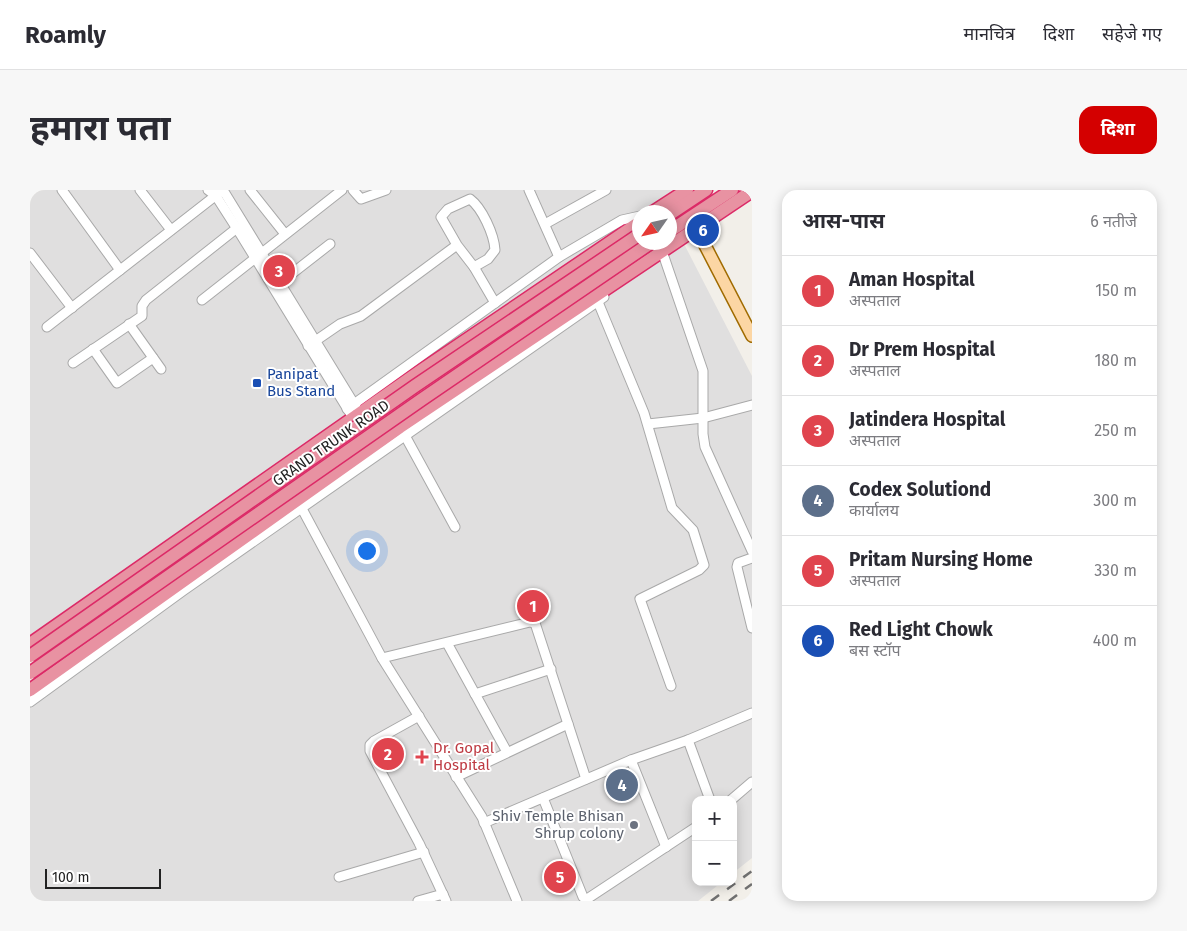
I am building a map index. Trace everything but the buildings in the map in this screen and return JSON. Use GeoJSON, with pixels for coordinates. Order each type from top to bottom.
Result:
{"type":"FeatureCollection","features":[{"type":"Feature","properties":{"kind":"highway"},"geometry":{"type":"LineString","coordinates":[[677,209],[706,190]]}},
{"type":"Feature","properties":{"kind":"highway"},"geometry":{"type":"LineString","coordinates":[[677,226],[732,190]]}},
{"type":"Feature","properties":{"kind":"highway"},"geometry":{"type":"LineString","coordinates":[[664,205],[683,191]]}},
{"type":"Feature","properties":{"kind":"highway"},"geometry":{"type":"LineString","coordinates":[[677,237],[696,228],[752,191]]}},
{"type":"Feature","properties":{"kind":"highway"},"geometry":{"type":"LineString","coordinates":[[30,644],[353,411],[632,227]]}},
{"type":"Feature","properties":{"kind":"highway","name":"GRAND TRUNK ROAD"},"geometry":{"type":"LineString","coordinates":[[30,656],[415,386],[632,239]]}},
{"type":"Feature","properties":{"kind":"highway","name":"GRAND TRUNK ROAD"},"geometry":{"type":"LineString","coordinates":[[30,673],[421,400],[652,250]]}},
{"type":"Feature","properties":{"kind":"highway"},"geometry":{"type":"LineString","coordinates":[[30,673],[34,687],[300,505],[542,332],[626,275],[654,250]]}},
{"type":"Feature","properties":{"kind":"highway"},"geometry":{"type":"LineString","coordinates":[[521,302],[542,332]]}},
{"type":"Feature","properties":{"kind":"main road"},"geometry":{"type":"LineString","coordinates":[[696,228],[748,320],[752,336]]}},
{"type":"Feature","properties":{"kind":"street"},"geometry":{"type":"LineString","coordinates":[[62,190],[120,270]]}},
{"type":"Feature","properties":{"kind":"street"},"geometry":{"type":"LineString","coordinates":[[140,190],[172,230]]}},
{"type":"Feature","properties":{"kind":"street"},"geometry":{"type":"LineString","coordinates":[[208,190],[221,192]]}},
{"type":"Feature","properties":{"kind":"street"},"geometry":{"type":"LineString","coordinates":[[250,190],[285,234]]}},
{"type":"Feature","properties":{"kind":"street"},"geometry":{"type":"LineString","coordinates":[[202,300],[285,234],[332,193],[342,190]]}},
{"type":"Feature","properties":{"kind":"street"},"geometry":{"type":"LineString","coordinates":[[353,190],[361,198],[386,190]]}},
{"type":"Feature","properties":{"kind":"street"},"geometry":{"type":"LineString","coordinates":[[529,190],[559,257]]}},
{"type":"Feature","properties":{"kind":"street"},"geometry":{"type":"LineString","coordinates":[[545,224],[606,190]]}},
{"type":"Feature","properties":{"kind":"street"},"geometry":{"type":"LineString","coordinates":[[47,327],[221,192]]}},
{"type":"Feature","properties":{"kind":"street"},"geometry":{"type":"LineString","coordinates":[[221,192],[237,228],[280,283],[312,343]]}},
{"type":"Feature","properties":{"kind":"street"},"geometry":{"type":"LineString","coordinates":[[221,192],[353,411],[559,257],[622,220],[632,218]]}},
{"type":"Feature","properties":{"kind":"street"},"geometry":{"type":"LineString","coordinates":[[474,267],[488,259],[495,250],[494,241],[484,220],[470,198],[448,209],[441,217],[457,246],[474,267],[495,304]]}},
{"type":"Feature","properties":{"kind":"street"},"geometry":{"type":"LineString","coordinates":[[73,363],[142,316],[142,306],[146,300],[237,228]]}},
{"type":"Feature","properties":{"kind":"street"},"geometry":{"type":"LineString","coordinates":[[280,283],[330,244]]}},
{"type":"Feature","properties":{"kind":"street"},"geometry":{"type":"LineString","coordinates":[[312,343],[340,324],[361,316],[457,246]]}},
{"type":"Feature","properties":{"kind":"street"},"geometry":{"type":"LineString","coordinates":[[658,250],[702,366],[705,446],[752,551]]}},
{"type":"Feature","properties":{"kind":"street"},"geometry":{"type":"LineString","coordinates":[[30,253],[72,308]]}},
{"type":"Feature","properties":{"kind":"street"},"geometry":{"type":"LineString","coordinates":[[455,527],[403,432],[598,302],[620,286],[626,275]]}},
{"type":"Feature","properties":{"kind":"street"},"geometry":{"type":"LineString","coordinates":[[598,302],[628,371],[648,424],[672,508],[693,530],[704,565],[699,570],[640,599],[671,686]]}},
{"type":"Feature","properties":{"kind":"street"},"geometry":{"type":"LineString","coordinates":[[129,324],[161,369]]}},
{"type":"Feature","properties":{"kind":"street"},"geometry":{"type":"LineString","coordinates":[[93,349],[117,382],[153,358]]}},
{"type":"Feature","properties":{"kind":"street"},"geometry":{"type":"LineString","coordinates":[[648,424],[704,418],[752,405]]}},
{"type":"Feature","properties":{"kind":"street"},"geometry":{"type":"LineString","coordinates":[[30,702],[300,505],[382,658],[484,823],[517,899],[506,901]]}},
{"type":"Feature","properties":{"kind":"street"},"geometry":{"type":"LineString","coordinates":[[752,558],[737,565],[752,628]]}},
{"type":"Feature","properties":{"kind":"street"},"geometry":{"type":"LineString","coordinates":[[382,658],[532,622],[536,624],[586,779]]}},
{"type":"Feature","properties":{"kind":"street"},"geometry":{"type":"LineString","coordinates":[[448,643],[507,752]]}},
{"type":"Feature","properties":{"kind":"street"},"geometry":{"type":"LineString","coordinates":[[475,694],[551,668]]}},
{"type":"Feature","properties":{"kind":"street"},"geometry":{"type":"LineString","coordinates":[[484,823],[631,760],[688,740],[752,713]]}},
{"type":"Feature","properties":{"kind":"street"},"geometry":{"type":"LineString","coordinates":[[418,901],[445,897],[424,852],[370,751],[370,745],[419,716]]}},
{"type":"Feature","properties":{"kind":"street"},"geometry":{"type":"LineString","coordinates":[[456,777],[568,724]]}},
{"type":"Feature","properties":{"kind":"street"},"geometry":{"type":"LineString","coordinates":[[688,740],[709,796]]}},
{"type":"Feature","properties":{"kind":"street"},"geometry":{"type":"LineString","coordinates":[[631,760],[666,847]]}},
{"type":"Feature","properties":{"kind":"street"},"geometry":{"type":"LineString","coordinates":[[736,796],[752,782]]}},
{"type":"Feature","properties":{"kind":"street"},"geometry":{"type":"LineString","coordinates":[[543,798],[584,897],[587,899],[692,830]]}},
{"type":"Feature","properties":{"kind":"street"},"geometry":{"type":"LineString","coordinates":[[339,877],[424,852]]}},
{"type":"Feature","properties":{"kind":"shaded area"},"geometry":{"type":"Polygon","coordinates":[[[30,190],[676,190],[651,205],[632,205],[632,220],[431,355],[30,637],[30,190]]]}},
{"type":"Feature","properties":{"kind":"shaded area"},"geometry":{"type":"Polygon","coordinates":[[[681,238],[752,376],[752,858],[737,870],[737,796],[692,796],[692,886],[717,886],[698,901],[30,901],[30,703],[664,250],[677,250],[677,241],[681,238]]]}},
{"type":"Feature","properties":{"kind":"railway"},"geometry":{"type":"LineString","coordinates":[[711,901],[752,871]]}},
{"type":"Feature","properties":{"kind":"railway"},"geometry":{"type":"LineString","coordinates":[[729,901],[752,884]]}},
{"type":"Feature","properties":{"kind":"place","name":"Red Light Chowk"},"geometry":{"type":"Point","coordinates":[703,230]}},
{"type":"Feature","properties":{"kind":"place","name":"Jatindera Hospital"},"geometry":{"type":"Point","coordinates":[279,271]}},
{"type":"Feature","properties":{"kind":"place","name":"Panipat Bus Stand"},"geometry":{"type":"Point","coordinates":[257,383]}},
{"type":"Feature","properties":{"kind":"place","name":"Aman Hospital"},"geometry":{"type":"Point","coordinates":[533,606]}},
{"type":"Feature","properties":{"kind":"place","name":"Dr Prem Hospital"},"geometry":{"type":"Point","coordinates":[388,754]}},
{"type":"Feature","properties":{"kind":"place","name":"Dr. Gopal Hospital"},"geometry":{"type":"Point","coordinates":[422,757]}},
{"type":"Feature","properties":{"kind":"place","name":"Codex Solutiond"},"geometry":{"type":"Point","coordinates":[622,785]}},
{"type":"Feature","properties":{"kind":"place","name":"Shiv Temple Bhisan Shrup colony"},"geometry":{"type":"Point","coordinates":[634,825]}},
{"type":"Feature","properties":{"kind":"place","name":"Pritam Nursing Home"},"geometry":{"type":"Point","coordinates":[560,877]}}]}
